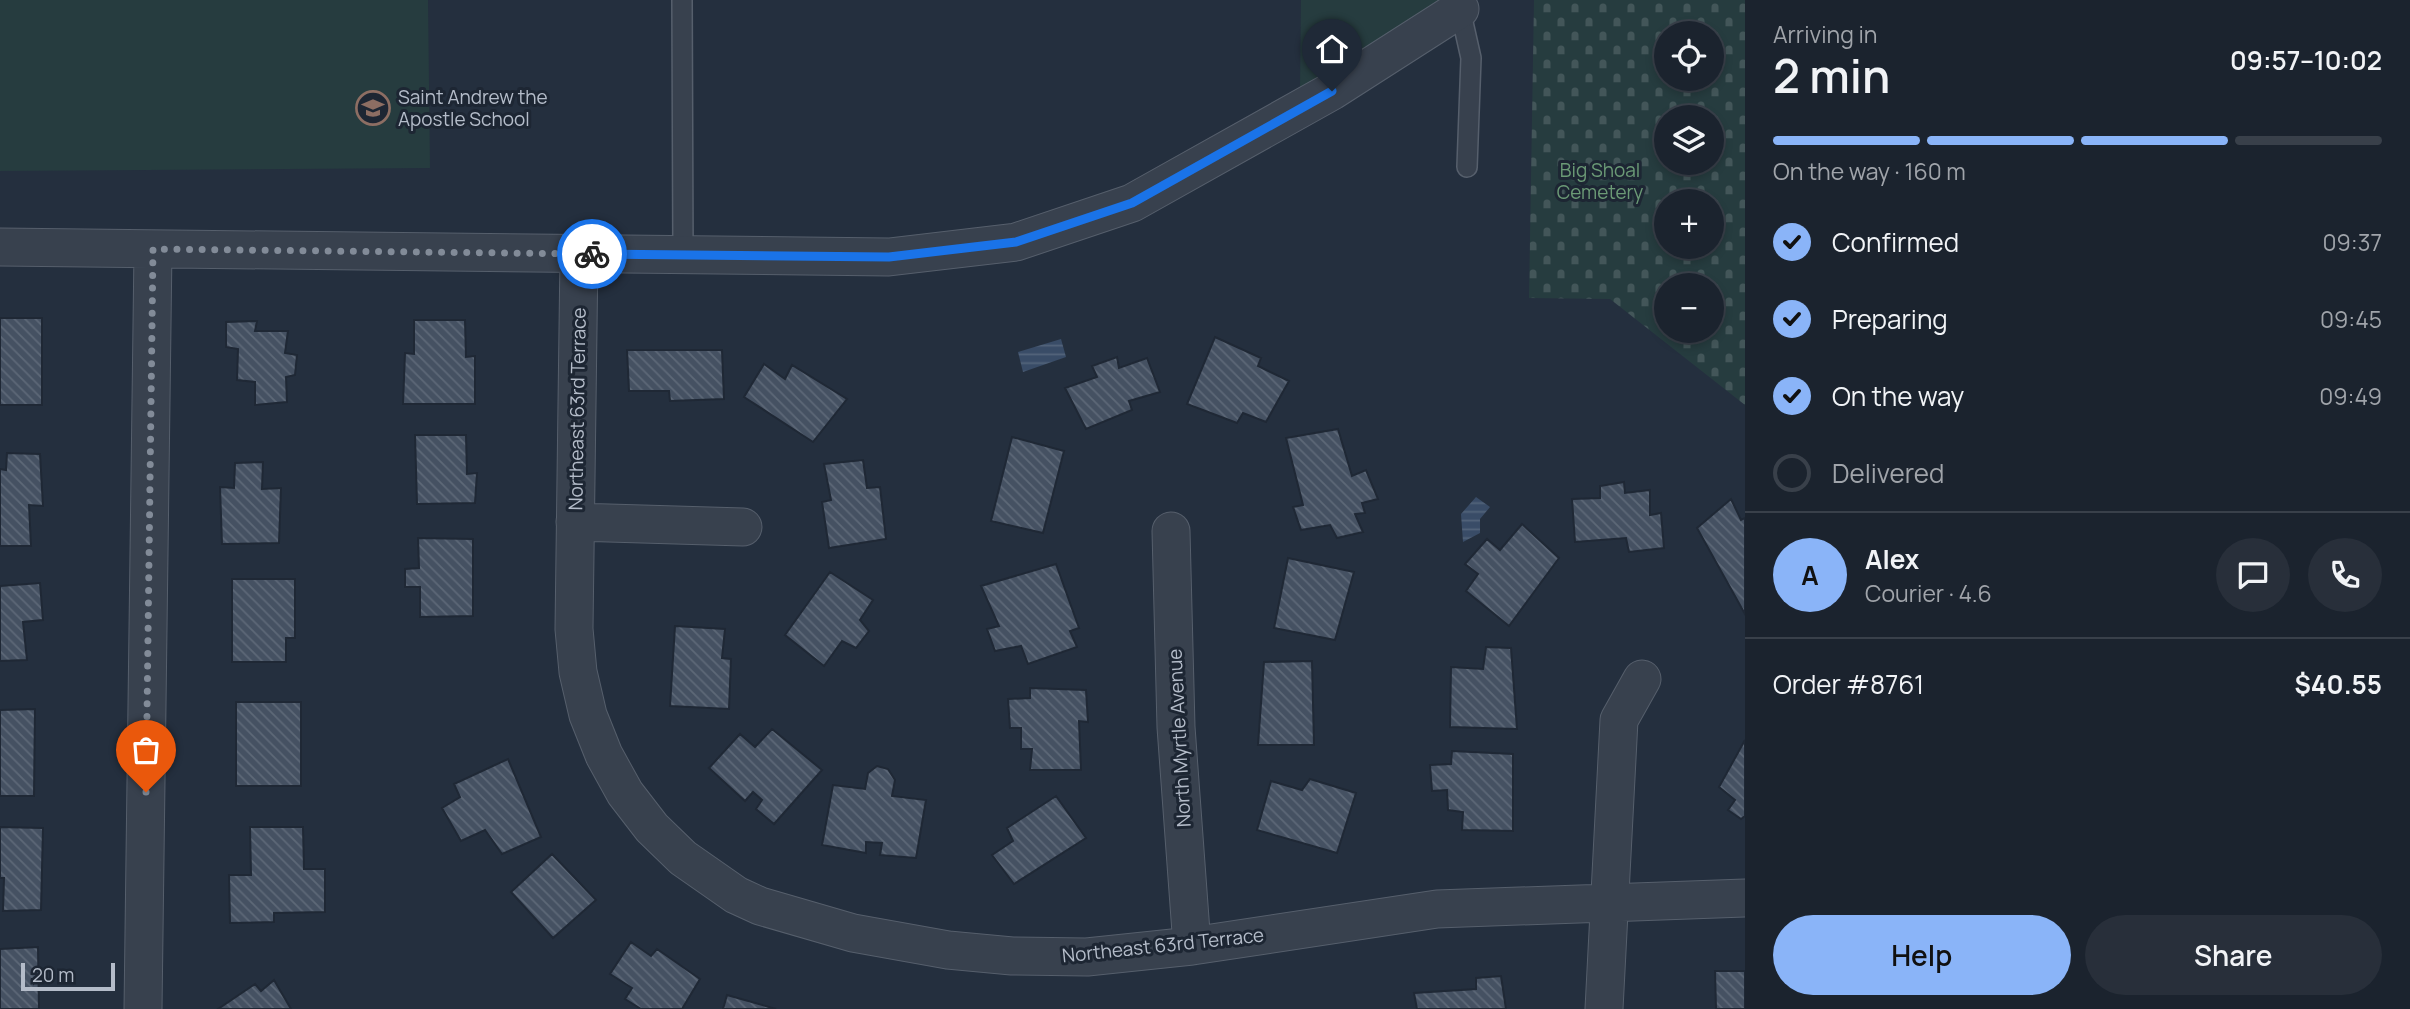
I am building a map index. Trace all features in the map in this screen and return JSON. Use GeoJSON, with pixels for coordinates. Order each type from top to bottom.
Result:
{"type":"FeatureCollection","features":[{"type":"Feature","properties":{"kind":"street"},"geometry":{"type":"LineString","coordinates":[[0,247],[889,257],[1016,242],[1132,203],[1332,91],[1460,9]]}},
{"type":"Feature","properties":{"kind":"street"},"geometry":{"type":"LineString","coordinates":[[143,1009],[153,249]]}},
{"type":"Feature","properties":{"kind":"street","name":"Northeast 63rd Terrace"},"geometry":{"type":"LineString","coordinates":[[579,254],[574,629],[578,672],[588,715],[604,755],[625,793],[652,828],[683,858],[718,884],[760,906],[853,933],[948,950],[1012,956],[1087,957],[1192,946],[1437,909],[1745,898]]}},
{"type":"Feature","properties":{"kind":"street","name":"Northeast 63rd Terrace"},"geometry":{"type":"LineString","coordinates":[[575,523],[743,527]]}},
{"type":"Feature","properties":{"kind":"street","name":"North Myrtle Avenue"},"geometry":{"type":"LineString","coordinates":[[1171,531],[1176,727],[1192,946]]}},
{"type":"Feature","properties":{"kind":"street"},"geometry":{"type":"LineString","coordinates":[[1604,1009],[1619,720],[1642,679]]}},
{"type":"Feature","properties":{"kind":"lane"},"geometry":{"type":"LineString","coordinates":[[682,0],[683,254]]}},
{"type":"Feature","properties":{"kind":"lane"},"geometry":{"type":"LineString","coordinates":[[1460,9],[1472,68],[1467,167]]}},
{"type":"Feature","properties":{"kind":"green space"},"geometry":{"type":"Polygon","coordinates":[[[0,0],[428,0],[430,168],[0,171],[0,0]]]}},
{"type":"Feature","properties":{"kind":"green space"},"geometry":{"type":"Polygon","coordinates":[[[1301,0],[1444,0],[1300,88],[1301,0]]]}},
{"type":"Feature","properties":{"kind":"green space","name":"Big Shoal Cemetery"},"geometry":{"type":"Polygon","coordinates":[[[1534,0],[1745,0],[1745,405],[1666,343],[1724,343],[1724,273],[1654,273],[1654,334],[1610,299],[1529,298],[1534,0]]]}},
{"type":"Feature","properties":{"kind":"water"},"geometry":{"type":"Polygon","coordinates":[[[1061,339],[1066,357],[1023,372],[1018,352],[1061,339]]]}},
{"type":"Feature","properties":{"kind":"water"},"geometry":{"type":"Polygon","coordinates":[[[1476,497],[1490,507],[1480,519],[1480,533],[1463,542],[1461,514],[1476,497]]]}},
{"type":"Feature","properties":{"kind":"building"},"geometry":{"type":"Polygon","coordinates":[[[0,318],[42,318],[42,405],[0,405],[0,318]]]}},
{"type":"Feature","properties":{"kind":"building"},"geometry":{"type":"Polygon","coordinates":[[[414,320],[465,320],[466,357],[475,356],[475,404],[403,404],[405,353],[414,354],[414,320]]]}},
{"type":"Feature","properties":{"kind":"building"},"geometry":{"type":"Polygon","coordinates":[[[257,321],[255,331],[288,331],[285,353],[297,355],[295,375],[286,377],[287,402],[255,405],[255,382],[237,380],[238,349],[226,347],[226,322],[257,321]]]}},
{"type":"Feature","properties":{"kind":"building"},"geometry":{"type":"Polygon","coordinates":[[[1215,337],[1261,358],[1258,366],[1289,381],[1266,422],[1243,413],[1237,423],[1187,404],[1215,337]]]}},
{"type":"Feature","properties":{"kind":"building"},"geometry":{"type":"Polygon","coordinates":[[[627,350],[722,350],[724,399],[670,401],[669,391],[629,391],[627,350]]]}},
{"type":"Feature","properties":{"kind":"building"},"geometry":{"type":"Polygon","coordinates":[[[1117,357],[1119,368],[1147,358],[1160,392],[1129,401],[1132,410],[1086,429],[1065,388],[1097,377],[1092,366],[1117,357]]]}},
{"type":"Feature","properties":{"kind":"building"},"geometry":{"type":"Polygon","coordinates":[[[764,364],[785,379],[792,365],[847,399],[813,442],[744,397],[764,364]]]}},
{"type":"Feature","properties":{"kind":"building"},"geometry":{"type":"Polygon","coordinates":[[[1338,429],[1352,476],[1366,470],[1378,499],[1362,503],[1365,513],[1355,514],[1363,532],[1337,538],[1330,525],[1301,530],[1293,507],[1303,505],[1286,438],[1338,429]]]}},
{"type":"Feature","properties":{"kind":"building"},"geometry":{"type":"Polygon","coordinates":[[[415,435],[466,435],[467,474],[477,473],[475,503],[417,504],[415,435]]]}},
{"type":"Feature","properties":{"kind":"building"},"geometry":{"type":"Polygon","coordinates":[[[1012,437],[1064,451],[1043,533],[991,521],[1012,437]]]}},
{"type":"Feature","properties":{"kind":"building"},"geometry":{"type":"Polygon","coordinates":[[[7,453],[40,454],[43,506],[29,505],[31,546],[0,546],[0,469],[6,470],[7,453]]]}},
{"type":"Feature","properties":{"kind":"building"},"geometry":{"type":"Polygon","coordinates":[[[863,460],[867,488],[880,487],[886,539],[829,548],[822,502],[831,500],[824,464],[863,460]]]}},
{"type":"Feature","properties":{"kind":"building"},"geometry":{"type":"Polygon","coordinates":[[[263,462],[262,489],[281,488],[279,543],[222,544],[220,487],[234,488],[235,463],[263,462]]]}},
{"type":"Feature","properties":{"kind":"building"},"geometry":{"type":"Polygon","coordinates":[[[1624,482],[1625,493],[1650,490],[1650,515],[1661,513],[1664,548],[1629,552],[1626,538],[1575,542],[1572,499],[1600,498],[1600,486],[1624,482]]]}},
{"type":"Feature","properties":{"kind":"building"},"geometry":{"type":"Polygon","coordinates":[[[1731,499],[1741,520],[1745,518],[1745,614],[1697,528],[1731,499]]]}},
{"type":"Feature","properties":{"kind":"building"},"geometry":{"type":"Polygon","coordinates":[[[1522,524],[1559,558],[1509,626],[1466,591],[1478,574],[1465,564],[1487,539],[1500,550],[1522,524]]]}},
{"type":"Feature","properties":{"kind":"building"},"geometry":{"type":"Polygon","coordinates":[[[418,538],[473,539],[473,616],[420,617],[420,587],[405,587],[405,569],[419,568],[418,538]]]}},
{"type":"Feature","properties":{"kind":"building"},"geometry":{"type":"Polygon","coordinates":[[[1288,558],[1354,572],[1335,640],[1274,628],[1288,558]]]}},
{"type":"Feature","properties":{"kind":"building"},"geometry":{"type":"Polygon","coordinates":[[[1056,564],[1079,628],[1070,631],[1077,647],[1028,664],[1021,646],[995,651],[987,629],[999,626],[981,586],[1056,564]]]}},
{"type":"Feature","properties":{"kind":"building"},"geometry":{"type":"Polygon","coordinates":[[[830,572],[873,600],[860,620],[869,631],[856,648],[842,641],[824,666],[785,635],[830,572]]]}},
{"type":"Feature","properties":{"kind":"building"},"geometry":{"type":"Polygon","coordinates":[[[232,579],[295,579],[295,638],[286,638],[286,662],[232,662],[232,579]]]}},
{"type":"Feature","properties":{"kind":"building"},"geometry":{"type":"Polygon","coordinates":[[[40,583],[43,620],[23,622],[27,660],[0,661],[0,586],[40,583]]]}},
{"type":"Feature","properties":{"kind":"building"},"geometry":{"type":"Polygon","coordinates":[[[675,626],[725,629],[722,658],[731,659],[729,709],[670,706],[675,626]]]}},
{"type":"Feature","properties":{"kind":"building"},"geometry":{"type":"Polygon","coordinates":[[[1486,647],[1511,648],[1517,729],[1450,727],[1451,667],[1483,669],[1486,647]]]}},
{"type":"Feature","properties":{"kind":"building"},"geometry":{"type":"Polygon","coordinates":[[[1312,661],[1314,745],[1258,745],[1264,662],[1312,661]]]}},
{"type":"Feature","properties":{"kind":"building"},"geometry":{"type":"Polygon","coordinates":[[[1030,688],[1086,690],[1088,722],[1079,721],[1081,770],[1030,770],[1032,749],[1021,749],[1021,728],[1010,728],[1008,699],[1030,698],[1030,688]]]}},
{"type":"Feature","properties":{"kind":"building"},"geometry":{"type":"Polygon","coordinates":[[[236,702],[301,702],[301,786],[236,786],[236,702]]]}},
{"type":"Feature","properties":{"kind":"building"},"geometry":{"type":"Polygon","coordinates":[[[35,709],[34,796],[0,796],[0,710],[35,709]]]}},
{"type":"Feature","properties":{"kind":"building"},"geometry":{"type":"Polygon","coordinates":[[[772,729],[822,770],[774,824],[756,809],[762,800],[753,792],[745,801],[709,768],[740,734],[755,747],[772,729]]]}},
{"type":"Feature","properties":{"kind":"building"},"geometry":{"type":"Polygon","coordinates":[[[1745,740],[1745,816],[1741,819],[1728,810],[1735,800],[1719,787],[1745,740]]]}},
{"type":"Feature","properties":{"kind":"building"},"geometry":{"type":"Polygon","coordinates":[[[1452,751],[1513,754],[1513,831],[1462,830],[1463,812],[1448,810],[1447,790],[1432,791],[1430,765],[1451,764],[1452,751]]]}},
{"type":"Feature","properties":{"kind":"building"},"geometry":{"type":"Polygon","coordinates":[[[508,759],[541,837],[502,854],[485,830],[461,841],[442,808],[460,797],[454,784],[508,759]]]}},
{"type":"Feature","properties":{"kind":"building"},"geometry":{"type":"Polygon","coordinates":[[[877,766],[888,769],[895,780],[892,796],[926,800],[916,858],[880,855],[882,843],[866,842],[866,853],[822,845],[833,785],[865,789],[868,773],[877,766]]]}},
{"type":"Feature","properties":{"kind":"building"},"geometry":{"type":"Polygon","coordinates":[[[1310,779],[1356,793],[1337,853],[1257,830],[1271,781],[1302,790],[1310,779]]]}},
{"type":"Feature","properties":{"kind":"building"},"geometry":{"type":"Polygon","coordinates":[[[1056,796],[1086,838],[1014,884],[992,855],[1013,841],[1007,828],[1056,796]]]}},
{"type":"Feature","properties":{"kind":"building"},"geometry":{"type":"Polygon","coordinates":[[[0,827],[43,828],[41,910],[3,911],[4,878],[0,878],[0,827]]]}},
{"type":"Feature","properties":{"kind":"building"},"geometry":{"type":"Polygon","coordinates":[[[250,827],[303,827],[304,869],[325,869],[325,912],[274,913],[274,922],[230,923],[229,875],[251,875],[250,827]]]}},
{"type":"Feature","properties":{"kind":"building"},"geometry":{"type":"Polygon","coordinates":[[[552,854],[596,900],[553,938],[511,892],[552,854]]]}},
{"type":"Feature","properties":{"kind":"building"},"geometry":{"type":"Polygon","coordinates":[[[631,942],[651,956],[657,949],[700,979],[682,1009],[641,1009],[625,999],[632,988],[610,974],[631,942]]]}},
{"type":"Feature","properties":{"kind":"building"},"geometry":{"type":"Polygon","coordinates":[[[38,947],[39,1009],[0,1009],[0,949],[38,947]]]}},
{"type":"Feature","properties":{"kind":"building"},"geometry":{"type":"Polygon","coordinates":[[[1715,971],[1745,971],[1745,1009],[1716,1009],[1715,971]]]}},
{"type":"Feature","properties":{"kind":"building"},"geometry":{"type":"Polygon","coordinates":[[[1501,976],[1506,1009],[1417,1009],[1414,993],[1476,989],[1476,978],[1501,976]]]}},
{"type":"Feature","properties":{"kind":"building"},"geometry":{"type":"Polygon","coordinates":[[[274,980],[291,1009],[218,1009],[255,984],[261,991],[274,980]]]}},
{"type":"Feature","properties":{"kind":"building"},"geometry":{"type":"Polygon","coordinates":[[[727,995],[776,1009],[723,1009],[727,995]]]}},
{"type":"Feature","properties":{"kind":"way so far"},"geometry":{"type":"LineString","coordinates":[[146,792],[153,249],[592,254]]}},
{"type":"Feature","properties":{"kind":"place","name":"Saint Andrew the Apostle School"},"geometry":{"type":"Point","coordinates":[373,108]}},
{"type":"Feature","properties":{"kind":"route"},"geometry":{"type":"LineString","coordinates":[[592,254],[889,257],[1016,242],[1132,203],[1332,91]]}}]}
